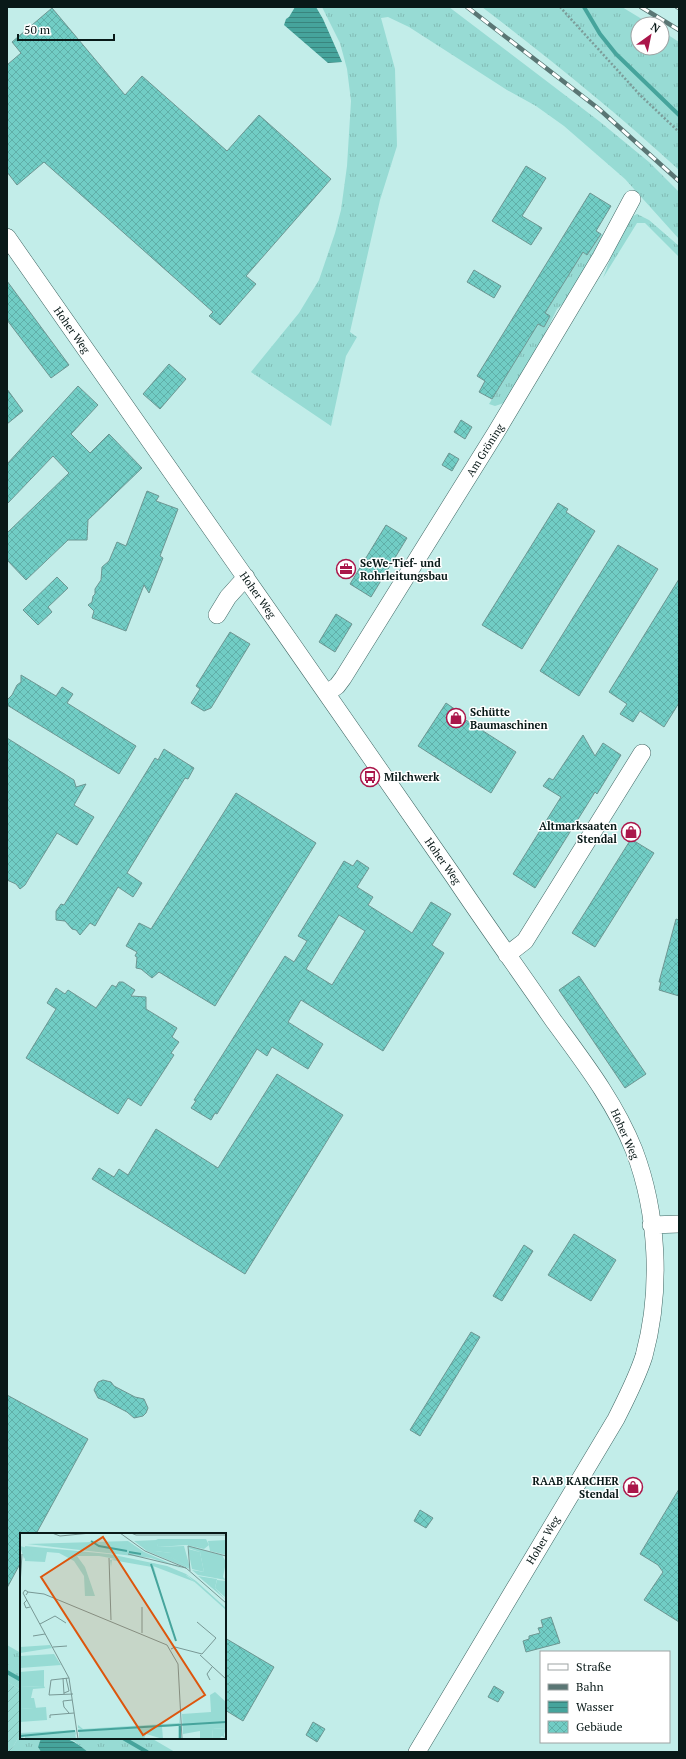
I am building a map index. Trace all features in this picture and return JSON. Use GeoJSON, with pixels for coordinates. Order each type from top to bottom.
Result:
{"type":"FeatureCollection","features":[{"type":"Feature","properties":{"kind":"street","name":"Am Gröning"},"geometry":{"type":"LineString","coordinates":[[327,693],[337,686],[343,678],[495,434],[601,257],[632,199]]}},
{"type":"Feature","properties":{"kind":"street","name":"Hoher Weg"},"geometry":{"type":"LineString","coordinates":[[7,237],[327,693],[507,955],[599,1084],[613,1106],[634,1150],[640,1169],[652,1226],[654,1246],[654,1297],[650,1329],[643,1358],[633,1385],[610,1430],[417,1752]]}},
{"type":"Feature","properties":{"kind":"street"},"geometry":{"type":"LineString","coordinates":[[217,615],[228,597],[246,577]]}},
{"type":"Feature","properties":{"kind":"street"},"geometry":{"type":"LineString","coordinates":[[507,955],[525,941],[642,753]]}},
{"type":"Feature","properties":{"kind":"street"},"geometry":{"type":"LineString","coordinates":[[652,1226],[679,1224]]}},
{"type":"Feature","properties":{"kind":"path"},"geometry":{"type":"LineString","coordinates":[[560,7],[640,95],[679,132]]}},
{"type":"Feature","properties":{"kind":"green space"},"geometry":{"type":"Polygon","coordinates":[[[322,7],[449,7],[599,121],[649,162],[679,192],[679,239],[625,179],[564,126],[536,106],[507,90],[409,27],[388,17],[381,18],[395,69],[397,146],[380,200],[350,332],[357,337],[346,356],[331,426],[251,372],[299,313],[319,280],[341,210],[347,166],[351,101],[347,69],[340,43],[322,7]]]}},
{"type":"Feature","properties":{"kind":"green space"},"geometry":{"type":"Polygon","coordinates":[[[482,7],[622,7],[637,16],[630,16],[630,56],[670,56],[670,36],[679,42],[679,170],[631,127],[533,46],[482,7]]]}},
{"type":"Feature","properties":{"kind":"green space"},"geometry":{"type":"Polygon","coordinates":[[[637,214],[649,220],[679,246],[679,257],[645,223],[637,223],[603,278],[622,233],[627,224],[637,214]]]}},
{"type":"Feature","properties":{"kind":"green space"},"geometry":{"type":"Polygon","coordinates":[[[601,234],[605,235],[568,299],[557,309],[522,381],[504,403],[495,406],[489,404],[538,324],[544,327],[550,316],[545,313],[583,252],[587,255],[601,234]]]}},
{"type":"Feature","properties":{"kind":"green space"},"geometry":{"type":"Polygon","coordinates":[[[7,1645],[20,1652],[20,1689],[7,1682],[7,1645]]]}},
{"type":"Feature","properties":{"kind":"green space"},"geometry":{"type":"Polygon","coordinates":[[[7,1682],[20,1689],[20,1735],[10,1752],[7,1752],[7,1682]]]}},
{"type":"Feature","properties":{"kind":"green space"},"geometry":{"type":"Polygon","coordinates":[[[20,1735],[20,1739],[41,1739],[38,1747],[41,1752],[10,1752],[20,1735]]]}},
{"type":"Feature","properties":{"kind":"green space"},"geometry":{"type":"Polygon","coordinates":[[[69,1739],[153,1739],[175,1752],[88,1752],[74,1741],[69,1739]]]}},
{"type":"Feature","properties":{"kind":"water"},"geometry":{"type":"Polygon","coordinates":[[[295,7],[316,7],[342,62],[328,63],[284,25],[286,19],[295,7]]]}},
{"type":"Feature","properties":{"kind":"water"},"geometry":{"type":"Polygon","coordinates":[[[41,1739],[66,1739],[76,1743],[88,1752],[41,1752],[38,1747],[41,1739]]]}},
{"type":"Feature","properties":{"kind":"building"},"geometry":{"type":"Polygon","coordinates":[[[52,8],[125,95],[142,76],[227,151],[259,115],[331,179],[246,276],[256,284],[220,325],[209,316],[213,312],[44,162],[17,185],[7,172],[7,65],[21,53],[12,42],[52,8]]]}},
{"type":"Feature","properties":{"kind":"building"},"geometry":{"type":"Polygon","coordinates":[[[526,166],[546,178],[522,216],[542,228],[531,245],[492,221],[526,166]]]}},
{"type":"Feature","properties":{"kind":"building"},"geometry":{"type":"Polygon","coordinates":[[[590,193],[611,206],[596,231],[601,234],[587,255],[583,252],[545,313],[550,316],[544,327],[538,324],[492,399],[479,392],[485,381],[477,376],[590,193]]]}},
{"type":"Feature","properties":{"kind":"building"},"geometry":{"type":"Polygon","coordinates":[[[474,270],[501,286],[494,298],[467,282],[474,270]]]}},
{"type":"Feature","properties":{"kind":"building"},"geometry":{"type":"Polygon","coordinates":[[[7,281],[69,365],[51,378],[7,320],[7,281]]]}},
{"type":"Feature","properties":{"kind":"building"},"geometry":{"type":"Polygon","coordinates":[[[169,364],[186,379],[160,409],[143,394],[169,364]]]}},
{"type":"Feature","properties":{"kind":"building"},"geometry":{"type":"Polygon","coordinates":[[[78,386],[98,405],[71,434],[90,453],[109,434],[142,468],[88,520],[87,540],[68,540],[26,580],[7,560],[7,533],[69,473],[53,456],[7,504],[7,464],[78,386]]]}},
{"type":"Feature","properties":{"kind":"building"},"geometry":{"type":"Polygon","coordinates":[[[7,389],[23,411],[7,424],[7,389]]]}},
{"type":"Feature","properties":{"kind":"building"},"geometry":{"type":"Polygon","coordinates":[[[461,420],[472,427],[465,439],[454,432],[461,420]]]}},
{"type":"Feature","properties":{"kind":"building"},"geometry":{"type":"Polygon","coordinates":[[[449,453],[459,459],[452,471],[442,465],[449,453]]]}},
{"type":"Feature","properties":{"kind":"building"},"geometry":{"type":"Polygon","coordinates":[[[147,491],[159,496],[156,501],[178,509],[160,556],[163,558],[149,593],[144,585],[126,631],[92,618],[94,611],[88,605],[92,602],[95,589],[101,580],[102,567],[109,561],[117,542],[126,546],[147,491]]]}},
{"type":"Feature","properties":{"kind":"building"},"geometry":{"type":"Polygon","coordinates":[[[558,503],[568,509],[566,512],[595,531],[522,649],[482,625],[558,503]]]}},
{"type":"Feature","properties":{"kind":"building"},"geometry":{"type":"Polygon","coordinates":[[[386,525],[407,538],[371,597],[350,584],[386,525]]]}},
{"type":"Feature","properties":{"kind":"building"},"geometry":{"type":"Polygon","coordinates":[[[618,545],[658,569],[579,696],[540,671],[618,545]]]}},
{"type":"Feature","properties":{"kind":"building"},"geometry":{"type":"Polygon","coordinates":[[[57,577],[68,588],[48,607],[52,612],[38,625],[23,610],[57,577]]]}},
{"type":"Feature","properties":{"kind":"building"},"geometry":{"type":"Polygon","coordinates":[[[679,579],[679,703],[664,727],[640,711],[633,722],[620,714],[627,704],[609,692],[679,579]]]}},
{"type":"Feature","properties":{"kind":"building"},"geometry":{"type":"Polygon","coordinates":[[[336,614],[352,624],[335,652],[319,642],[336,614]]]}},
{"type":"Feature","properties":{"kind":"building"},"geometry":{"type":"Polygon","coordinates":[[[230,632],[250,644],[211,708],[204,711],[191,703],[200,689],[196,686],[230,632]]]}},
{"type":"Feature","properties":{"kind":"building"},"geometry":{"type":"Polygon","coordinates":[[[21,675],[56,696],[62,687],[73,694],[67,703],[136,746],[119,774],[7,705],[7,700],[12,695],[17,685],[21,682],[21,675]]]}},
{"type":"Feature","properties":{"kind":"building"},"geometry":{"type":"Polygon","coordinates":[[[446,703],[459,712],[458,715],[516,752],[491,793],[418,746],[446,703]]]}},
{"type":"Feature","properties":{"kind":"building"},"geometry":{"type":"Polygon","coordinates":[[[583,735],[595,756],[603,743],[621,755],[597,794],[595,792],[535,888],[513,874],[561,797],[543,786],[549,778],[553,780],[583,735]]]}},
{"type":"Feature","properties":{"kind":"building"},"geometry":{"type":"Polygon","coordinates":[[[7,738],[74,780],[76,787],[86,784],[74,805],[94,817],[77,845],[57,833],[25,885],[20,889],[16,884],[7,880],[7,738]]]}},
{"type":"Feature","properties":{"kind":"building"},"geometry":{"type":"Polygon","coordinates":[[[164,749],[194,768],[188,779],[185,778],[127,873],[142,883],[133,897],[118,887],[95,926],[90,923],[80,935],[65,921],[56,920],[56,911],[61,904],[64,905],[155,758],[158,760],[164,749]]]}},
{"type":"Feature","properties":{"kind":"building"},"geometry":{"type":"Polygon","coordinates":[[[236,793],[316,843],[215,1006],[159,972],[152,978],[141,969],[136,968],[137,957],[135,956],[137,952],[126,946],[139,923],[151,929],[236,793]]]}},
{"type":"Feature","properties":{"kind":"building"},"geometry":{"type":"Polygon","coordinates":[[[631,839],[654,853],[595,947],[572,933],[631,839]]]}},
{"type":"Feature","properties":{"kind":"building"},"geometry":{"type":"Polygon","coordinates":[[[357,860],[369,868],[357,887],[373,897],[368,905],[412,933],[431,902],[451,914],[432,945],[444,953],[383,1051],[301,1000],[288,1022],[323,1044],[308,1069],[272,1047],[267,1056],[257,1049],[217,1114],[215,1113],[211,1120],[191,1108],[196,1101],[194,1100],[285,956],[294,962],[307,941],[298,936],[344,861],[353,866],[357,860]],[[339,915],[306,969],[332,985],[365,931],[339,915]]]}},
{"type":"Feature","properties":{"kind":"building"},"geometry":{"type":"Polygon","coordinates":[[[676,919],[679,920],[679,996],[659,990],[661,982],[659,982],[676,919]]]}},
{"type":"Feature","properties":{"kind":"building"},"geometry":{"type":"Polygon","coordinates":[[[579,976],[646,1074],[625,1088],[559,990],[579,976]]]}},
{"type":"Feature","properties":{"kind":"building"},"geometry":{"type":"Polygon","coordinates":[[[119,982],[123,982],[135,990],[131,996],[146,997],[146,1009],[177,1028],[172,1037],[179,1042],[171,1053],[174,1055],[141,1106],[128,1098],[118,1114],[26,1058],[56,1009],[47,1003],[56,988],[65,994],[68,990],[96,1008],[112,985],[116,987],[119,982]]]}},
{"type":"Feature","properties":{"kind":"building"},"geometry":{"type":"Polygon","coordinates":[[[277,1074],[343,1115],[245,1274],[92,1179],[99,1168],[114,1177],[119,1169],[128,1175],[156,1129],[218,1168],[277,1074]]]}},
{"type":"Feature","properties":{"kind":"building"},"geometry":{"type":"Polygon","coordinates":[[[574,1234],[616,1260],[591,1301],[548,1275],[574,1234]]]}},
{"type":"Feature","properties":{"kind":"building"},"geometry":{"type":"Polygon","coordinates":[[[524,1245],[533,1251],[502,1301],[493,1296],[524,1245]]]}},
{"type":"Feature","properties":{"kind":"building"},"geometry":{"type":"Polygon","coordinates":[[[471,1332],[480,1337],[420,1436],[410,1430],[471,1332]]]}},
{"type":"Feature","properties":{"kind":"building"},"geometry":{"type":"Polygon","coordinates":[[[103,1380],[111,1382],[114,1386],[135,1397],[144,1399],[148,1408],[146,1413],[143,1416],[134,1418],[127,1412],[98,1398],[94,1390],[98,1382],[103,1380]]]}},
{"type":"Feature","properties":{"kind":"building"},"geometry":{"type":"Polygon","coordinates":[[[7,1395],[88,1439],[37,1533],[20,1533],[20,1564],[7,1588],[7,1395]]]}},
{"type":"Feature","properties":{"kind":"building"},"geometry":{"type":"Polygon","coordinates":[[[679,1489],[679,1622],[644,1600],[663,1572],[658,1565],[640,1554],[679,1489]]]}},
{"type":"Feature","properties":{"kind":"building"},"geometry":{"type":"Polygon","coordinates":[[[420,1510],[433,1518],[426,1528],[414,1521],[420,1510]]]}},
{"type":"Feature","properties":{"kind":"building"},"geometry":{"type":"Polygon","coordinates":[[[551,1617],[560,1643],[526,1652],[523,1641],[529,1639],[529,1636],[540,1633],[538,1628],[543,1627],[541,1620],[551,1617]]]}},
{"type":"Feature","properties":{"kind":"building"},"geometry":{"type":"Polygon","coordinates":[[[226,1639],[274,1667],[243,1721],[226,1711],[226,1639]]]}},
{"type":"Feature","properties":{"kind":"building"},"geometry":{"type":"Polygon","coordinates":[[[494,1686],[504,1692],[498,1702],[488,1697],[494,1686]]]}},
{"type":"Feature","properties":{"kind":"building"},"geometry":{"type":"Polygon","coordinates":[[[313,1722],[325,1729],[317,1742],[306,1735],[313,1722]]]}},
{"type":"Feature","properties":{"kind":"waterway"},"geometry":{"type":"LineString","coordinates":[[584,7],[600,34],[616,54],[679,115]]}},
{"type":"Feature","properties":{"kind":"waterway"},"geometry":{"type":"LineString","coordinates":[[7,1672],[20,1679]]}},
{"type":"Feature","properties":{"kind":"waterway"},"geometry":{"type":"LineString","coordinates":[[125,1739],[147,1752]]}},
{"type":"Feature","properties":{"kind":"railway"},"geometry":{"type":"LineString","coordinates":[[467,7],[599,109],[679,181]]}},
{"type":"Feature","properties":{"kind":"railway"},"geometry":{"type":"LineString","coordinates":[[641,7],[679,30]]}},
{"type":"Feature","properties":{"kind":"place","name":"SeWe-Tief- und Rohrleitungsbau"},"geometry":{"type":"Point","coordinates":[346,569]}},
{"type":"Feature","properties":{"kind":"place","name":"Schütte Baumaschinen"},"geometry":{"type":"Point","coordinates":[456,718]}},
{"type":"Feature","properties":{"kind":"place","name":"Milchwerk"},"geometry":{"type":"Point","coordinates":[370,777]}},
{"type":"Feature","properties":{"kind":"place","name":"Altmarksaaten Stendal"},"geometry":{"type":"Point","coordinates":[631,832]}},
{"type":"Feature","properties":{"kind":"place","name":"RAAB KARCHER Stendal"},"geometry":{"type":"Point","coordinates":[633,1487]}}]}
